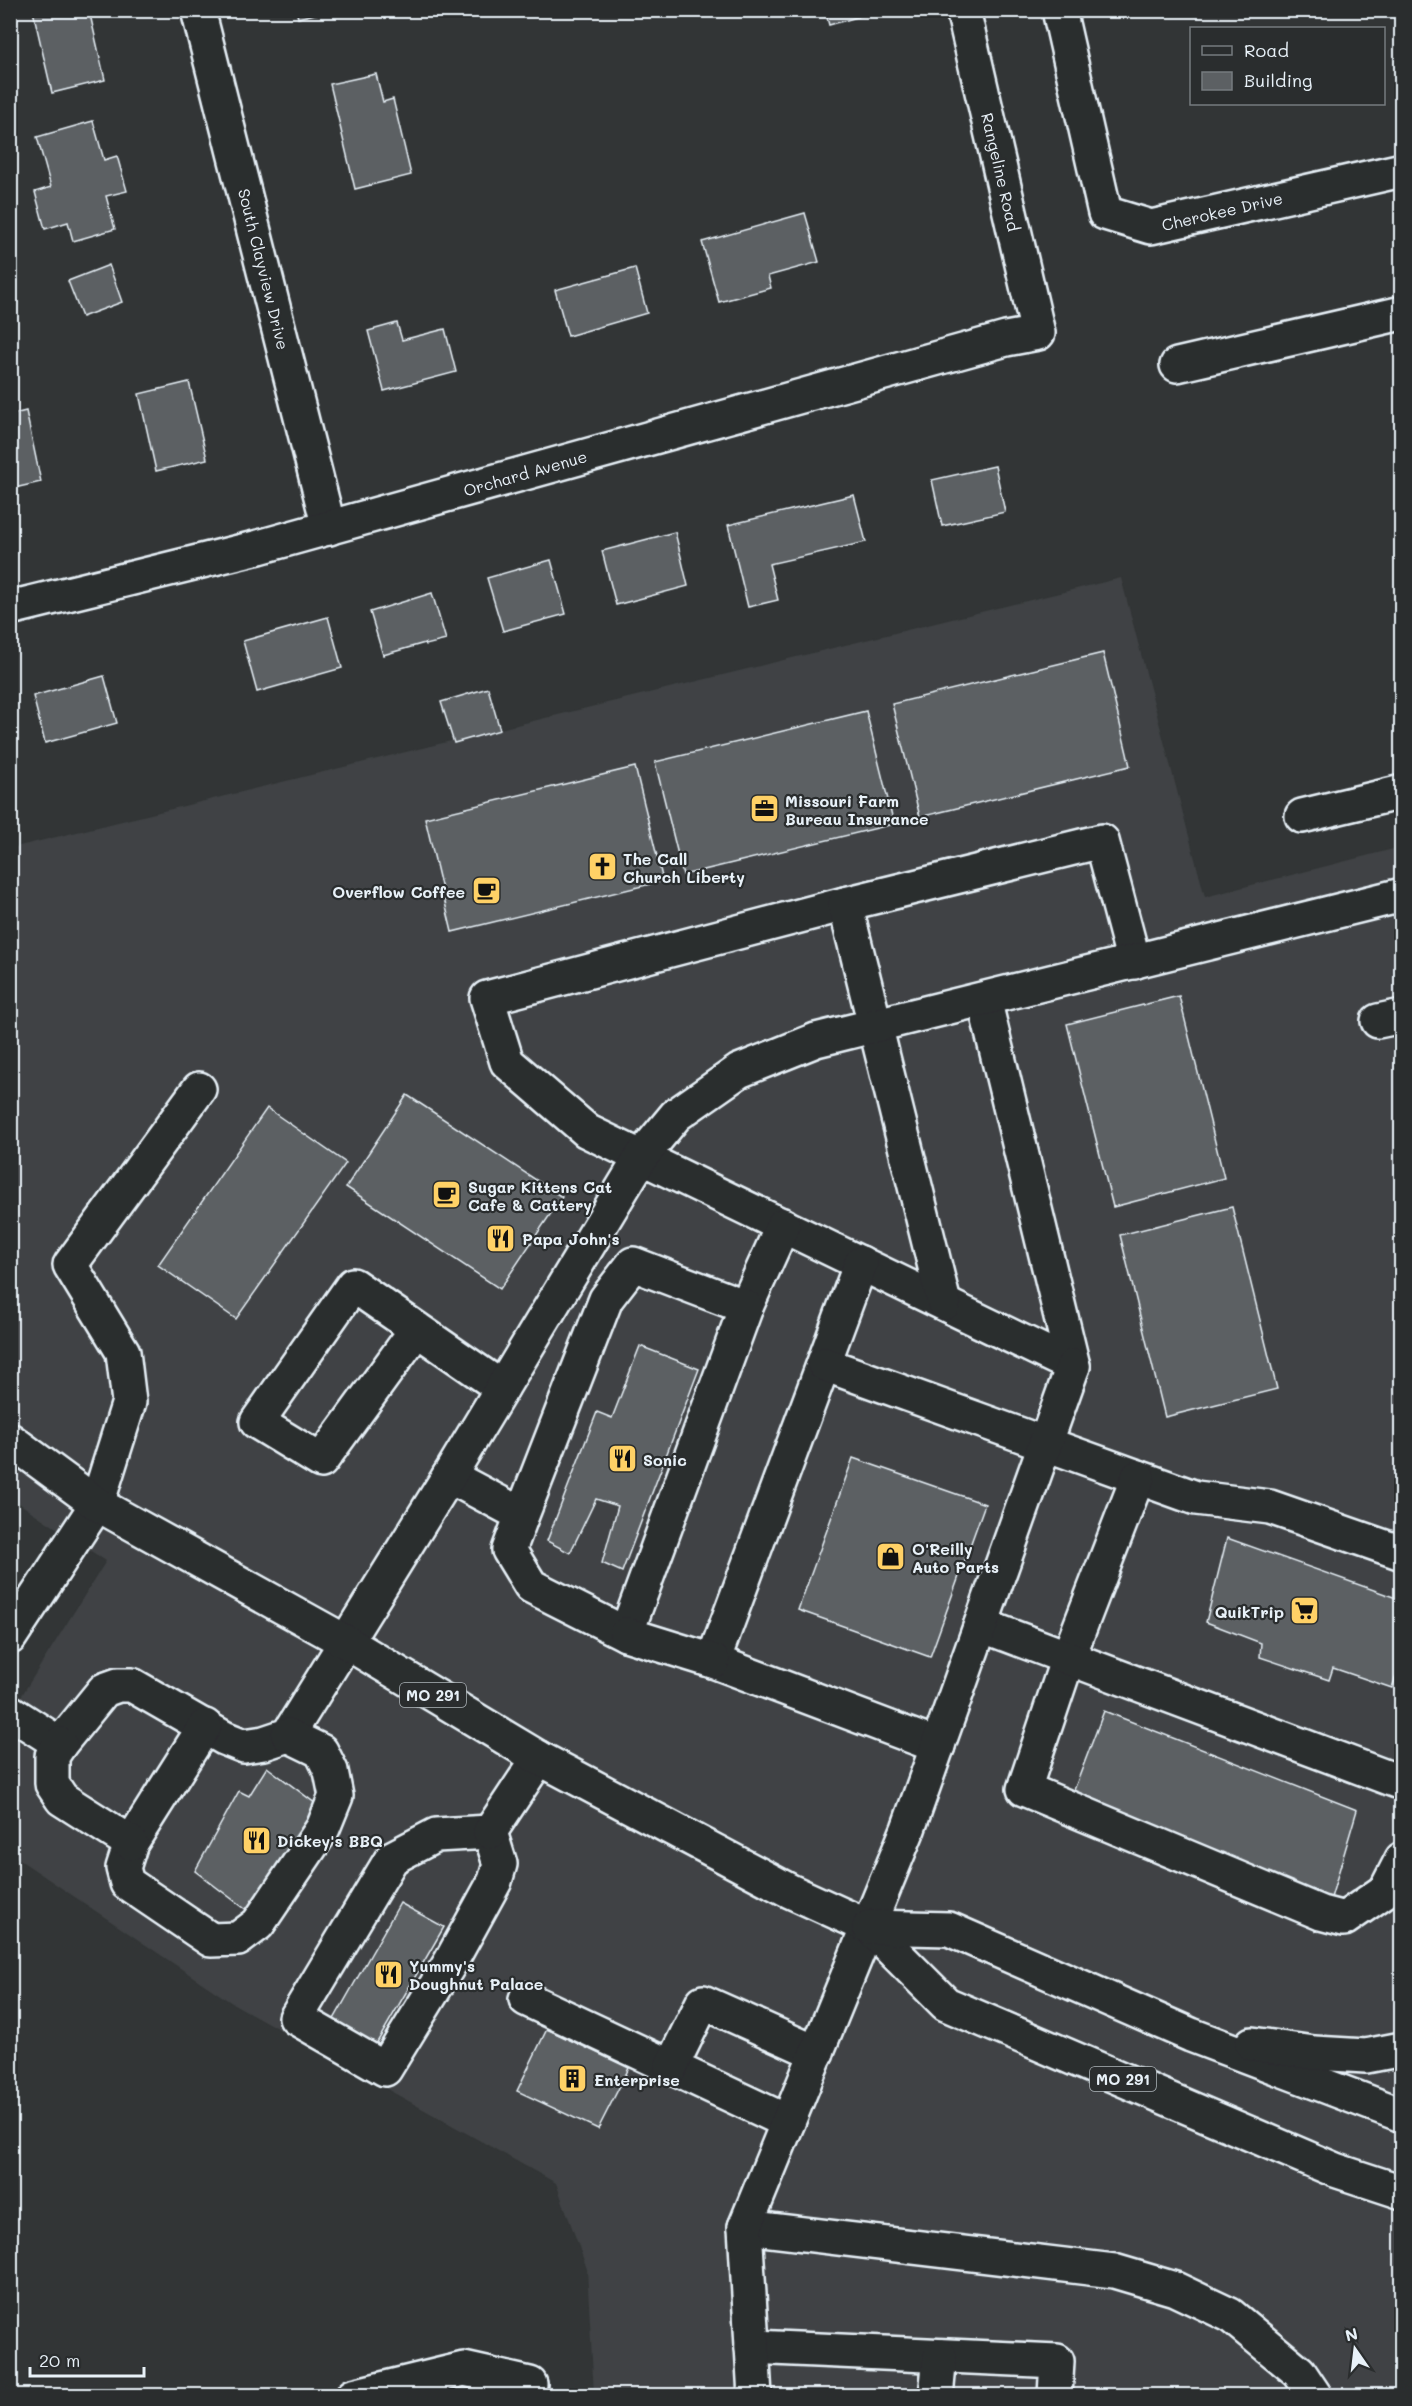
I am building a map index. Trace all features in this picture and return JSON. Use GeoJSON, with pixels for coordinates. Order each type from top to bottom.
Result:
{"type":"FeatureCollection","features":[{"type":"Feature","properties":{"kind":"main road","name":"South Clayview Drive"},"geometry":{"type":"LineString","coordinates":[[198,10],[329,528]]}},
{"type":"Feature","properties":{"kind":"main road","name":"Rangeline Road"},"geometry":{"type":"LineString","coordinates":[[963,10],[1038,333]]}},
{"type":"Feature","properties":{"kind":"main road","name":"Cherokee Drive"},"geometry":{"type":"LineString","coordinates":[[1059,10],[1105,213],[1150,227],[1401,170]]}},
{"type":"Feature","properties":{"kind":"main road"},"geometry":{"type":"LineString","coordinates":[[1177,366],[1401,313]]}},
{"type":"Feature","properties":{"kind":"main road","name":"Orchard Avenue"},"geometry":{"type":"LineString","coordinates":[[10,608],[259,548],[994,342],[1038,333]]}},
{"type":"Feature","properties":{"kind":"main road"},"geometry":{"type":"LineString","coordinates":[[1302,816],[1401,792]]}},
{"type":"Feature","properties":{"kind":"main road"},"geometry":{"type":"LineString","coordinates":[[1073,1366],[587,1131],[507,1062],[487,998],[845,904],[1102,841],[1134,962]]}},
{"type":"Feature","properties":{"kind":"main road"},"geometry":{"type":"LineString","coordinates":[[130,1843],[62,1799],[52,1784],[52,1756],[60,1744],[104,1690],[118,1685],[132,1684],[224,1738],[244,1746],[264,1743],[288,1735],[449,1476],[642,1156],[676,1115],[738,1071],[816,1040],[1401,895]]}},
{"type":"Feature","properties":{"kind":"main road"},"geometry":{"type":"LineString","coordinates":[[845,904],[944,1303]]}},
{"type":"Feature","properties":{"kind":"main road"},"geometry":{"type":"LineString","coordinates":[[755,2396],[745,2227],[908,1829],[1073,1366],[984,999]]}},
{"type":"Feature","properties":{"kind":"main road"},"geometry":{"type":"LineString","coordinates":[[10,1637],[97,1504],[129,1402],[123,1352],[70,1265],[199,1089]]}},
{"type":"Feature","properties":{"kind":"main road"},"geometry":{"type":"LineString","coordinates":[[626,1634],[746,1307],[783,1225]]}},
{"type":"Feature","properties":{"kind":"main road"},"geometry":{"type":"LineString","coordinates":[[713,1661],[861,1263]]}},
{"type":"Feature","properties":{"kind":"main road"},"geometry":{"type":"LineString","coordinates":[[746,1307],[633,1264],[606,1299],[509,1550],[531,1586],[626,1634],[713,1661],[938,1746]]}},
{"type":"Feature","properties":{"kind":"main road"},"geometry":{"type":"LineString","coordinates":[[417,1329],[321,1461],[257,1422],[353,1285],[417,1329],[502,1388]]}},
{"type":"Feature","properties":{"kind":"main road"},"geometry":{"type":"LineString","coordinates":[[824,1364],[1196,1498],[1270,1507],[1401,1553]]}},
{"type":"Feature","properties":{"kind":"main road","name":"MO 291"},"geometry":{"type":"LineString","coordinates":[[10,1440],[97,1504],[346,1642],[539,1758],[790,1891],[869,1927],[946,2004],[1335,2170],[1401,2192]]}},
{"type":"Feature","properties":{"kind":"main road"},"geometry":{"type":"LineString","coordinates":[[449,1476],[522,1515]]}},
{"type":"Feature","properties":{"kind":"main road"},"geometry":{"type":"LineString","coordinates":[[1138,1477],[1068,1658],[1024,1789],[1321,1914],[1344,1919],[1386,1890],[1401,1859]]}},
{"type":"Feature","properties":{"kind":"main road"},"geometry":{"type":"LineString","coordinates":[[981,1625],[1401,1784]]}},
{"type":"Feature","properties":{"kind":"main road"},"geometry":{"type":"LineString","coordinates":[[10,1712],[60,1744]]}},
{"type":"Feature","properties":{"kind":"main road"},"geometry":{"type":"LineString","coordinates":[[205,1726],[130,1843],[123,1869],[127,1883],[211,1940],[238,1939],[258,1924],[323,1828],[336,1796],[331,1771],[321,1751],[288,1735]]}},
{"type":"Feature","properties":{"kind":"main road"},"geometry":{"type":"LineString","coordinates":[[490,1832],[539,1758]]}},
{"type":"Feature","properties":{"kind":"main road"},"geometry":{"type":"LineString","coordinates":[[490,1832],[500,1864],[495,1881],[450,1963],[385,2069],[296,2018],[392,1858],[436,1835],[490,1832]]}},
{"type":"Feature","properties":{"kind":"main road","name":"MO 291"},"geometry":{"type":"LineString","coordinates":[[869,1927],[949,1929],[1191,2035],[1401,2115]]}},
{"type":"Feature","properties":{"kind":"main road"},"geometry":{"type":"LineString","coordinates":[[526,2000],[788,2122]]}},
{"type":"Feature","properties":{"kind":"main road"},"geometry":{"type":"LineString","coordinates":[[671,2067],[703,2002],[817,2053]]}},
{"type":"Feature","properties":{"kind":"main road"},"geometry":{"type":"LineString","coordinates":[[1191,2035],[1314,2053],[1366,2056],[1401,2049]]}},
{"type":"Feature","properties":{"kind":"main road"},"geometry":{"type":"LineString","coordinates":[[745,2227],[1102,2270],[1175,2289],[1230,2315],[1299,2372],[1315,2396]]}},
{"type":"Feature","properties":{"kind":"main road"},"geometry":{"type":"LineString","coordinates":[[752,2347],[1057,2361],[1055,2396]]}},
{"type":"Feature","properties":{"kind":"main road"},"geometry":{"type":"LineString","coordinates":[[936,2396],[940,2356]]}},
{"type":"Feature","properties":{"kind":"main road"},"geometry":{"type":"LineString","coordinates":[[352,2396],[464,2369],[531,2384]]}},
{"type":"Feature","properties":{"kind":"shaded area"},"geometry":{"type":"Polygon","coordinates":[[[1121,578],[1205,897],[1401,847],[1401,2395],[594,2395],[587,2269],[556,2183],[232,2003],[11,1854],[10,1714],[106,1561],[11,1498],[11,848],[1121,578]]]}},
{"type":"Feature","properties":{"kind":"building"},"geometry":{"type":"Polygon","coordinates":[[[89,10],[105,80],[52,93],[33,11],[89,10]]]}},
{"type":"Feature","properties":{"kind":"building"},"geometry":{"type":"Polygon","coordinates":[[[296,10],[332,10],[298,18],[296,10]]]}},
{"type":"Feature","properties":{"kind":"building"},"geometry":{"type":"Polygon","coordinates":[[[825,10],[882,10],[829,25],[825,10]]]}},
{"type":"Feature","properties":{"kind":"building"},"geometry":{"type":"Polygon","coordinates":[[[376,74],[383,102],[393,99],[411,175],[355,189],[330,84],[376,74]]]}},
{"type":"Feature","properties":{"kind":"building"},"geometry":{"type":"Polygon","coordinates":[[[93,121],[104,160],[117,156],[127,191],[106,196],[115,229],[73,241],[68,222],[45,229],[35,192],[51,187],[37,137],[93,121]]]}},
{"type":"Feature","properties":{"kind":"building"},"geometry":{"type":"Polygon","coordinates":[[[805,213],[819,262],[768,276],[771,288],[719,302],[702,242],[805,213]]]}},
{"type":"Feature","properties":{"kind":"building"},"geometry":{"type":"Polygon","coordinates":[[[109,265],[122,302],[82,317],[68,281],[109,265]]]}},
{"type":"Feature","properties":{"kind":"building"},"geometry":{"type":"Polygon","coordinates":[[[635,268],[647,313],[568,336],[555,290],[635,268]]]}},
{"type":"Feature","properties":{"kind":"building"},"geometry":{"type":"Polygon","coordinates":[[[397,323],[402,340],[445,329],[456,372],[384,391],[368,331],[397,323]]]}},
{"type":"Feature","properties":{"kind":"building"},"geometry":{"type":"Polygon","coordinates":[[[189,382],[207,459],[156,471],[139,394],[189,382]]]}},
{"type":"Feature","properties":{"kind":"building"},"geometry":{"type":"Polygon","coordinates":[[[26,411],[41,482],[10,489],[10,415],[26,411]]]}},
{"type":"Feature","properties":{"kind":"building"},"geometry":{"type":"Polygon","coordinates":[[[995,466],[1005,512],[942,526],[932,480],[995,466]]]}},
{"type":"Feature","properties":{"kind":"building"},"geometry":{"type":"Polygon","coordinates":[[[854,495],[866,542],[769,564],[778,600],[748,607],[728,525],[854,495]]]}},
{"type":"Feature","properties":{"kind":"building"},"geometry":{"type":"Polygon","coordinates":[[[675,532],[688,586],[616,605],[602,551],[675,532]]]}},
{"type":"Feature","properties":{"kind":"building"},"geometry":{"type":"Polygon","coordinates":[[[551,560],[566,614],[503,631],[487,578],[551,560]]]}},
{"type":"Feature","properties":{"kind":"building"},"geometry":{"type":"Polygon","coordinates":[[[432,593],[446,640],[426,645],[425,643],[383,655],[370,612],[432,593]]]}},
{"type":"Feature","properties":{"kind":"building"},"geometry":{"type":"Polygon","coordinates":[[[328,617],[342,668],[257,692],[243,641],[328,617]]]}},
{"type":"Feature","properties":{"kind":"building"},"geometry":{"type":"Polygon","coordinates":[[[1103,653],[1130,766],[920,817],[892,704],[1103,653]]]}},
{"type":"Feature","properties":{"kind":"building"},"geometry":{"type":"Polygon","coordinates":[[[104,676],[117,723],[45,743],[33,696],[104,676]]]}},
{"type":"Feature","properties":{"kind":"building"},"geometry":{"type":"Polygon","coordinates":[[[488,688],[500,730],[454,743],[441,702],[488,688]]]}},
{"type":"Feature","properties":{"kind":"building"},"geometry":{"type":"Polygon","coordinates":[[[866,711],[894,824],[683,875],[655,762],[866,711]]]}},
{"type":"Feature","properties":{"kind":"building"},"geometry":{"type":"Polygon","coordinates":[[[635,767],[663,881],[452,932],[425,818],[635,767]]]}},
{"type":"Feature","properties":{"kind":"building"},"geometry":{"type":"Polygon","coordinates":[[[1179,996],[1224,1178],[1113,1207],[1067,1024],[1179,996]]]}},
{"type":"Feature","properties":{"kind":"building"},"geometry":{"type":"Polygon","coordinates":[[[407,1095],[562,1197],[500,1289],[346,1187],[407,1095]]]}},
{"type":"Feature","properties":{"kind":"building"},"geometry":{"type":"Polygon","coordinates":[[[267,1108],[346,1163],[236,1319],[158,1265],[267,1108]]]}},
{"type":"Feature","properties":{"kind":"building"},"geometry":{"type":"Polygon","coordinates":[[[1232,1207],[1277,1389],[1165,1417],[1120,1235],[1232,1207]]]}},
{"type":"Feature","properties":{"kind":"building","name":"Sonic"},"geometry":{"type":"Polygon","coordinates":[[[640,1346],[699,1369],[622,1572],[602,1563],[618,1506],[596,1499],[570,1553],[547,1541],[597,1412],[612,1418],[640,1346]]]}},
{"type":"Feature","properties":{"kind":"building","name":"O'Reilly Auto Parts"},"geometry":{"type":"Polygon","coordinates":[[[853,1458],[985,1504],[930,1657],[798,1610],[853,1458]]]}},
{"type":"Feature","properties":{"kind":"building","name":"QuikTrip"},"geometry":{"type":"Polygon","coordinates":[[[1227,1538],[1402,1600],[1402,1659],[1392,1688],[1333,1668],[1329,1680],[1260,1657],[1261,1643],[1206,1622],[1227,1538]]]}},
{"type":"Feature","properties":{"kind":"building"},"geometry":{"type":"Polygon","coordinates":[[[1104,1711],[1357,1810],[1331,1898],[1071,1798],[1104,1711]]]}},
{"type":"Feature","properties":{"kind":"building","name":"Dickey's BBQ"},"geometry":{"type":"Polygon","coordinates":[[[267,1767],[324,1810],[248,1911],[195,1871],[239,1791],[249,1796],[267,1767]]]}},
{"type":"Feature","properties":{"kind":"building","name":"Yummy's Doughnut Palace"},"geometry":{"type":"Polygon","coordinates":[[[400,1903],[444,1927],[375,2046],[333,2021],[400,1903]]]}},
{"type":"Feature","properties":{"kind":"building","name":"Enterprise"},"geometry":{"type":"Polygon","coordinates":[[[547,2029],[629,2068],[598,2129],[517,2091],[547,2029]]]}},
{"type":"Feature","properties":{"kind":"place","name":"Missouri Farm Bureau Insurance"},"geometry":{"type":"Point","coordinates":[764,809]}},
{"type":"Feature","properties":{"kind":"place","name":"The Call Church Liberty"},"geometry":{"type":"Point","coordinates":[602,867]}},
{"type":"Feature","properties":{"kind":"place","name":"Overflow Coffee"},"geometry":{"type":"Point","coordinates":[486,891]}},
{"type":"Feature","properties":{"kind":"place","name":"Sugar Kittens Cat Cafe & Cattery"},"geometry":{"type":"Point","coordinates":[447,1195]}},
{"type":"Feature","properties":{"kind":"place","name":"Papa John's"},"geometry":{"type":"Point","coordinates":[501,1238]}},
{"type":"Feature","properties":{"kind":"place","name":"Sonic"},"geometry":{"type":"Point","coordinates":[622,1459]}},
{"type":"Feature","properties":{"kind":"place","name":"O'Reilly Auto Parts"},"geometry":{"type":"Point","coordinates":[891,1557]}},
{"type":"Feature","properties":{"kind":"place","name":"QuikTrip"},"geometry":{"type":"Point","coordinates":[1305,1611]}},
{"type":"Feature","properties":{"kind":"place","name":"Dickey's BBQ"},"geometry":{"type":"Point","coordinates":[256,1840]}},
{"type":"Feature","properties":{"kind":"place","name":"Yummy's Doughnut Palace"},"geometry":{"type":"Point","coordinates":[388,1974]}},
{"type":"Feature","properties":{"kind":"place","name":"Enterprise"},"geometry":{"type":"Point","coordinates":[573,2079]}}]}
